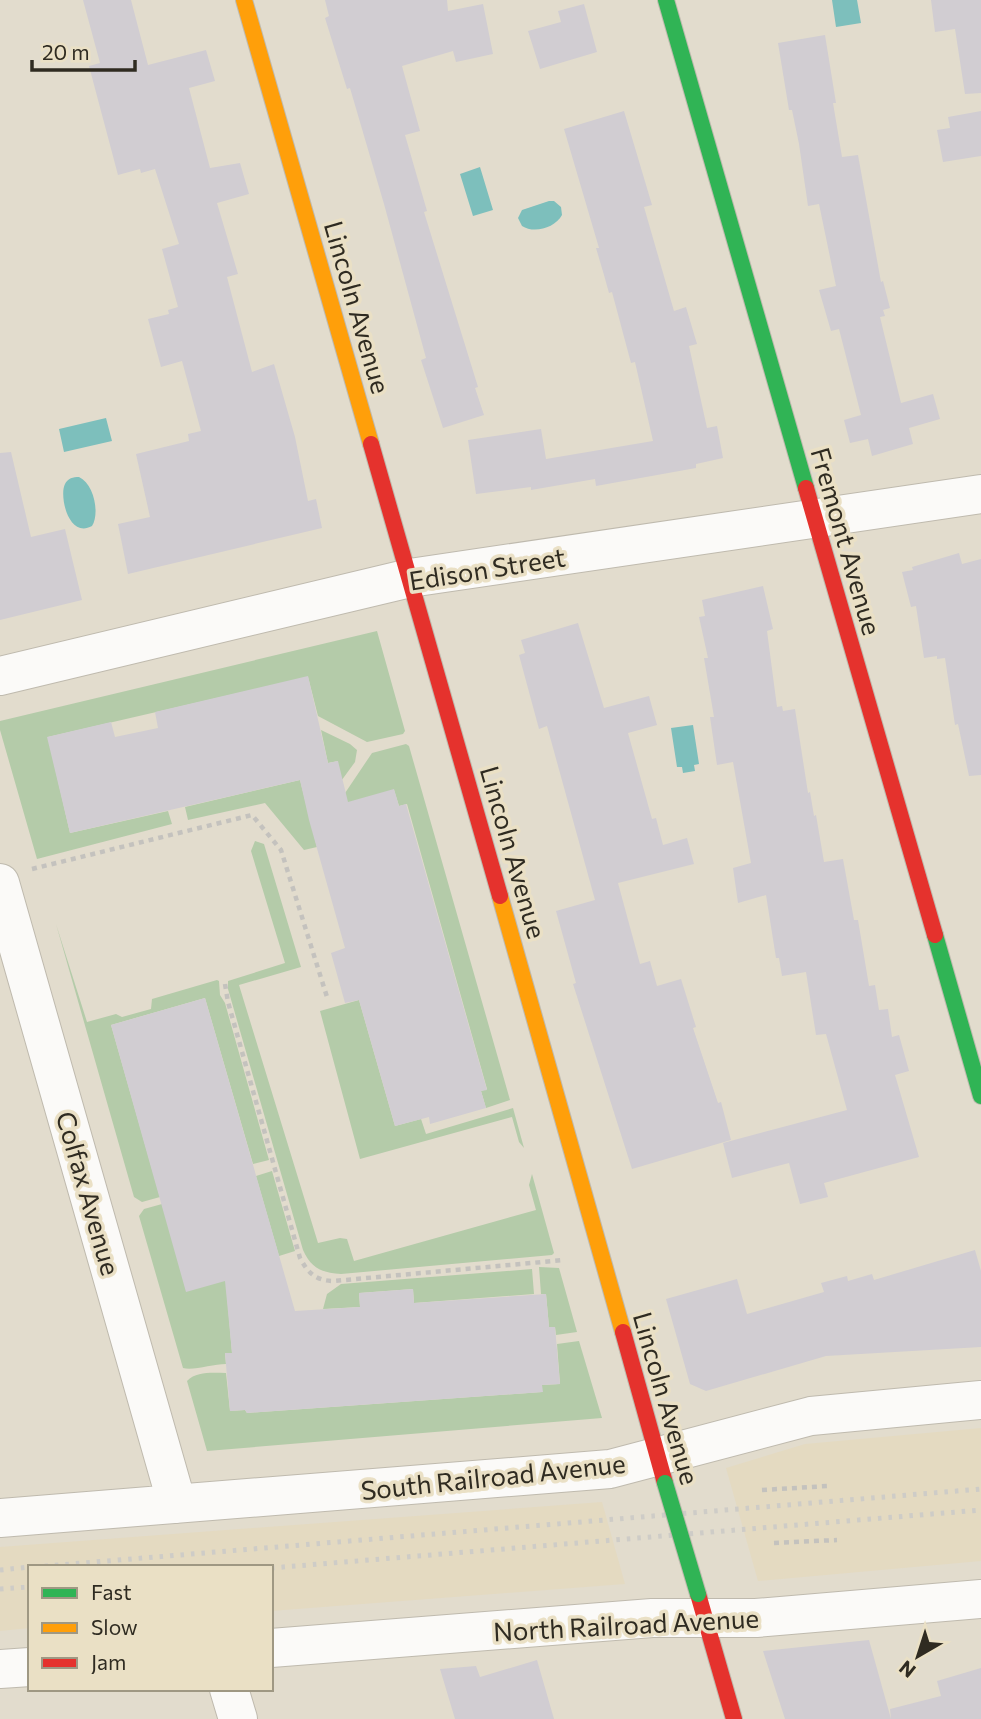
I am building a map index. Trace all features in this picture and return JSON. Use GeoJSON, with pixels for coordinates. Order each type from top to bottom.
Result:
{"type":"FeatureCollection","features":[{"type":"Feature","properties":{"kind":"street","name":"Lincoln Avenue"},"geometry":{"type":"LineString","coordinates":[[244,0],[734,1719]]}},
{"type":"Feature","properties":{"kind":"street","name":"Fremont Avenue"},"geometry":{"type":"LineString","coordinates":[[666,0],[981,1096]]}},
{"type":"Feature","properties":{"kind":"street","name":"Edison Street"},"geometry":{"type":"LineString","coordinates":[[0,676],[410,578],[981,494]]}},
{"type":"Feature","properties":{"kind":"street","name":"Colfax Avenue"},"geometry":{"type":"LineString","coordinates":[[16,876],[177,1504]]}},
{"type":"Feature","properties":{"kind":"street","name":"South Railroad Avenue"},"geometry":{"type":"LineString","coordinates":[[0,1518],[610,1469],[661,1470],[773,1424],[811,1416],[981,1400]]}},
{"type":"Feature","properties":{"kind":"street","name":"North Railroad Avenue"},"geometry":{"type":"LineString","coordinates":[[273,1648],[652,1618],[701,1606],[756,1618],[981,1599]]}},
{"type":"Feature","properties":{"kind":"street"},"geometry":{"type":"LineString","coordinates":[[0,1669],[28,1667]]}},
{"type":"Feature","properties":{"kind":"street"},"geometry":{"type":"LineString","coordinates":[[230,1691],[238,1719]]}},
{"type":"Feature","properties":{"kind":"path"},"geometry":{"type":"LineString","coordinates":[[16,876],[251,815],[281,850],[327,997]]}},
{"type":"Feature","properties":{"kind":"path"},"geometry":{"type":"LineString","coordinates":[[225,984],[300,1258],[310,1274],[318,1279],[334,1281],[564,1260]]}},
{"type":"Feature","properties":{"kind":"path"},"geometry":{"type":"LineString","coordinates":[[762,1490],[828,1486]]}},
{"type":"Feature","properties":{"kind":"path"},"geometry":{"type":"LineString","coordinates":[[774,1543],[837,1540]]}},
{"type":"Feature","properties":{"kind":"shaded area"},"geometry":{"type":"Polygon","coordinates":[[[981,1428],[981,1561],[758,1581],[726,1468],[805,1444],[981,1428]]]}},
{"type":"Feature","properties":{"kind":"shaded area"},"geometry":{"type":"Polygon","coordinates":[[[602,1502],[625,1584],[273,1611],[273,1565],[28,1565],[28,1628],[0,1631],[0,1547],[602,1502]]]}},
{"type":"Feature","properties":{"kind":"green space"},"geometry":{"type":"Polygon","coordinates":[[[377,631],[405,731],[403,734],[367,742],[318,716],[308,677],[48,737],[70,833],[168,811],[172,824],[37,859],[0,730],[0,721],[377,631]]]}},
{"type":"Feature","properties":{"kind":"green space"},"geometry":{"type":"Polygon","coordinates":[[[321,730],[357,750],[355,762],[336,788],[338,761],[328,763],[321,730]]]}},
{"type":"Feature","properties":{"kind":"green space"},"geometry":{"type":"Polygon","coordinates":[[[406,744],[409,746],[510,1100],[486,1108],[481,1091],[487,1089],[407,804],[399,806],[394,790],[340,805],[339,802],[372,753],[406,744]]]}},
{"type":"Feature","properties":{"kind":"green space"},"geometry":{"type":"Polygon","coordinates":[[[300,780],[317,847],[304,850],[265,803],[188,820],[185,807],[300,780]]]}},
{"type":"Feature","properties":{"kind":"green space"},"geometry":{"type":"Polygon","coordinates":[[[255,841],[264,844],[301,967],[239,985],[318,1243],[347,1239],[354,1261],[536,1210],[529,1185],[532,1174],[554,1253],[552,1255],[341,1274],[323,1271],[310,1261],[303,1250],[228,989],[228,981],[285,963],[251,851],[255,841]]]}},
{"type":"Feature","properties":{"kind":"green space"},"geometry":{"type":"Polygon","coordinates":[[[56,924],[87,1022],[151,1009],[152,999],[219,981],[220,995],[225,1003],[269,1160],[253,1164],[205,998],[111,1025],[160,1197],[142,1202],[134,1197],[56,924]]]}},
{"type":"Feature","properties":{"kind":"green space"},"geometry":{"type":"Polygon","coordinates":[[[359,1000],[395,1126],[421,1119],[426,1134],[513,1108],[524,1148],[519,1142],[512,1117],[360,1159],[320,1011],[359,1000]]]}},
{"type":"Feature","properties":{"kind":"green space"},"geometry":{"type":"Polygon","coordinates":[[[272,1171],[295,1251],[279,1256],[256,1176],[272,1171]]]}},
{"type":"Feature","properties":{"kind":"green space"},"geometry":{"type":"Polygon","coordinates":[[[162,1204],[225,1271],[232,1353],[225,1353],[226,1364],[183,1368],[139,1216],[144,1209],[162,1204]]]}},
{"type":"Feature","properties":{"kind":"green space"},"geometry":{"type":"Polygon","coordinates":[[[539,1267],[559,1268],[577,1332],[556,1335],[555,1327],[549,1327],[546,1294],[541,1294],[539,1267]]]}},
{"type":"Feature","properties":{"kind":"green space"},"geometry":{"type":"Polygon","coordinates":[[[532,1269],[534,1294],[414,1303],[413,1289],[359,1293],[360,1307],[323,1309],[327,1294],[341,1284],[532,1269]]]}},
{"type":"Feature","properties":{"kind":"green space"},"geometry":{"type":"Polygon","coordinates":[[[579,1341],[602,1418],[207,1451],[187,1381],[200,1374],[226,1373],[230,1411],[245,1410],[247,1413],[542,1392],[542,1385],[560,1384],[557,1344],[579,1341]]]}},
{"type":"Feature","properties":{"kind":"water"},"geometry":{"type":"Polygon","coordinates":[[[832,0],[857,0],[861,23],[836,27],[832,0]]]}},
{"type":"Feature","properties":{"kind":"water"},"geometry":{"type":"Polygon","coordinates":[[[480,167],[493,210],[473,216],[460,174],[480,167]]]}},
{"type":"Feature","properties":{"kind":"water"},"geometry":{"type":"Polygon","coordinates":[[[554,201],[561,207],[562,215],[559,220],[538,229],[522,226],[518,218],[522,210],[554,201]]]}},
{"type":"Feature","properties":{"kind":"water"},"geometry":{"type":"Polygon","coordinates":[[[106,418],[112,441],[64,452],[59,429],[106,418]]]}},
{"type":"Feature","properties":{"kind":"water"},"geometry":{"type":"Polygon","coordinates":[[[79,477],[92,492],[95,507],[92,526],[84,528],[71,521],[63,497],[66,482],[79,477]]]}},
{"type":"Feature","properties":{"kind":"water"},"geometry":{"type":"Polygon","coordinates":[[[693,725],[699,764],[694,765],[695,771],[683,773],[682,767],[677,767],[671,728],[693,725]]]}},
{"type":"Feature","properties":{"kind":"building"},"geometry":{"type":"Polygon","coordinates":[[[83,0],[131,0],[148,65],[206,50],[215,81],[189,88],[210,168],[240,163],[249,194],[217,203],[238,274],[227,277],[252,372],[274,364],[295,437],[308,501],[316,499],[322,528],[128,574],[118,524],[150,517],[136,454],[189,441],[188,434],[201,431],[182,361],[161,367],[148,319],[169,314],[168,310],[178,307],[162,249],[179,244],[155,169],[141,173],[140,169],[118,175],[89,66],[100,63],[83,0]]]}},
{"type":"Feature","properties":{"kind":"building"},"geometry":{"type":"Polygon","coordinates":[[[325,0],[447,0],[448,11],[483,4],[493,54],[456,62],[453,51],[402,66],[420,131],[405,135],[427,211],[424,212],[478,387],[475,388],[484,415],[443,428],[421,360],[426,358],[384,204],[350,88],[347,89],[325,18],[329,16],[325,0]]]}},
{"type":"Feature","properties":{"kind":"building"},"geometry":{"type":"Polygon","coordinates":[[[931,0],[981,0],[981,93],[965,94],[955,29],[935,32],[931,0]]]}},
{"type":"Feature","properties":{"kind":"building"},"geometry":{"type":"Polygon","coordinates":[[[584,4],[597,52],[540,69],[528,31],[561,22],[558,11],[584,4]]]}},
{"type":"Feature","properties":{"kind":"building"},"geometry":{"type":"Polygon","coordinates":[[[825,35],[842,157],[858,155],[881,282],[883,281],[890,308],[883,310],[885,316],[880,317],[901,403],[933,394],[940,419],[909,428],[913,444],[872,456],[868,439],[850,443],[844,420],[861,415],[839,329],[831,331],[819,290],[836,286],[819,204],[808,206],[799,144],[792,110],[789,110],[778,43],[825,35]]]}},
{"type":"Feature","properties":{"kind":"building"},"geometry":{"type":"Polygon","coordinates":[[[624,111],[652,205],[644,207],[674,311],[686,307],[697,344],[689,346],[707,428],[717,426],[723,458],[696,464],[696,468],[596,486],[595,479],[531,490],[531,487],[476,494],[468,440],[541,429],[546,459],[653,441],[635,362],[631,363],[612,292],[609,293],[596,248],[599,248],[564,129],[624,111]]]}},
{"type":"Feature","properties":{"kind":"building"},"geometry":{"type":"Polygon","coordinates":[[[981,111],[981,156],[943,162],[937,130],[950,128],[948,117],[981,111]]]}},
{"type":"Feature","properties":{"kind":"building"},"geometry":{"type":"Polygon","coordinates":[[[11,452],[31,537],[65,529],[82,600],[0,620],[0,453],[11,452]]]}},
{"type":"Feature","properties":{"kind":"building"},"geometry":{"type":"Polygon","coordinates":[[[959,553],[962,564],[981,559],[981,775],[969,776],[958,724],[955,725],[945,658],[924,658],[916,606],[911,607],[902,572],[959,553]]]}},
{"type":"Feature","properties":{"kind":"building"},"geometry":{"type":"Polygon","coordinates":[[[763,586],[773,629],[767,631],[777,707],[782,706],[783,711],[795,709],[808,793],[810,792],[814,816],[816,815],[824,862],[843,859],[854,920],[858,920],[869,986],[875,985],[879,1010],[888,1009],[892,1037],[899,1035],[909,1071],[895,1075],[919,1157],[824,1183],[828,1197],[800,1204],[789,1163],[732,1178],[723,1143],[847,1110],[826,1034],[816,1035],[806,972],[782,976],[779,958],[776,958],[766,895],[738,903],[733,868],[751,863],[733,762],[717,765],[710,717],[714,717],[704,658],[708,658],[699,617],[705,616],[702,600],[763,586]]]}},
{"type":"Feature","properties":{"kind":"building"},"geometry":{"type":"Polygon","coordinates":[[[578,623],[604,708],[649,696],[657,725],[628,733],[652,819],[656,818],[663,845],[687,838],[694,864],[618,883],[640,964],[650,961],[657,986],[681,979],[696,1027],[693,1028],[718,1103],[721,1102],[731,1140],[632,1169],[573,984],[576,983],[556,911],[595,900],[547,726],[539,729],[519,655],[525,653],[521,640],[578,623]]]}},
{"type":"Feature","properties":{"kind":"building"},"geometry":{"type":"Polygon","coordinates":[[[308,676],[328,763],[338,761],[348,802],[394,789],[399,806],[406,804],[487,1090],[481,1091],[486,1108],[430,1124],[429,1117],[395,1126],[359,1000],[345,1003],[331,953],[345,948],[300,780],[70,833],[47,737],[111,722],[115,737],[158,728],[155,712],[308,676]]]}},
{"type":"Feature","properties":{"kind":"building"},"geometry":{"type":"Polygon","coordinates":[[[205,998],[295,1311],[360,1307],[359,1293],[413,1289],[414,1303],[546,1294],[549,1327],[555,1327],[560,1384],[542,1385],[543,1392],[247,1413],[245,1410],[230,1411],[225,1353],[232,1353],[225,1281],[186,1292],[111,1025],[205,998]]]}},
{"type":"Feature","properties":{"kind":"building"},"geometry":{"type":"Polygon","coordinates":[[[975,1250],[981,1271],[981,1347],[826,1356],[706,1391],[690,1384],[666,1299],[737,1279],[747,1314],[824,1292],[821,1283],[847,1276],[848,1281],[872,1274],[874,1280],[975,1250]]]}},
{"type":"Feature","properties":{"kind":"building"},"geometry":{"type":"Polygon","coordinates":[[[869,1640],[891,1719],[785,1719],[763,1651],[869,1640]]]}},
{"type":"Feature","properties":{"kind":"building"},"geometry":{"type":"Polygon","coordinates":[[[537,1660],[554,1719],[455,1719],[440,1669],[476,1666],[480,1677],[537,1660]]]}},
{"type":"Feature","properties":{"kind":"building"},"geometry":{"type":"Polygon","coordinates":[[[981,1668],[981,1719],[891,1719],[890,1709],[941,1696],[937,1681],[981,1668]]]}},
{"type":"Feature","properties":{"kind":"railway"},"geometry":{"type":"LineString","coordinates":[[58,1565],[981,1489]]}},
{"type":"Feature","properties":{"kind":"railway"},"geometry":{"type":"LineString","coordinates":[[273,1568],[981,1510]]}},
{"type":"Feature","properties":{"kind":"railway"},"geometry":{"type":"LineString","coordinates":[[0,1570],[28,1567]]}},
{"type":"Feature","properties":{"kind":"railway"},"geometry":{"type":"LineString","coordinates":[[0,1589],[28,1587]]}},
{"type":"Feature","properties":{"kind":"traffic: fast"},"geometry":{"type":"LineString","coordinates":[[666,0],[806,488]]}},
{"type":"Feature","properties":{"kind":"traffic: fast"},"geometry":{"type":"LineString","coordinates":[[935,935],[981,1096]]}},
{"type":"Feature","properties":{"kind":"traffic: fast"},"geometry":{"type":"LineString","coordinates":[[665,1483],[698,1594]]}},
{"type":"Feature","properties":{"kind":"traffic: slow"},"geometry":{"type":"LineString","coordinates":[[244,0],[371,444]]}},
{"type":"Feature","properties":{"kind":"traffic: slow"},"geometry":{"type":"LineString","coordinates":[[500,896],[623,1332]]}},
{"type":"Feature","properties":{"kind":"traffic: jam"},"geometry":{"type":"LineString","coordinates":[[371,444],[500,896]]}},
{"type":"Feature","properties":{"kind":"traffic: jam"},"geometry":{"type":"LineString","coordinates":[[806,488],[935,935]]}},
{"type":"Feature","properties":{"kind":"traffic: jam"},"geometry":{"type":"LineString","coordinates":[[623,1332],[665,1483]]}},
{"type":"Feature","properties":{"kind":"traffic: jam"},"geometry":{"type":"LineString","coordinates":[[698,1594],[734,1719]]}}]}
